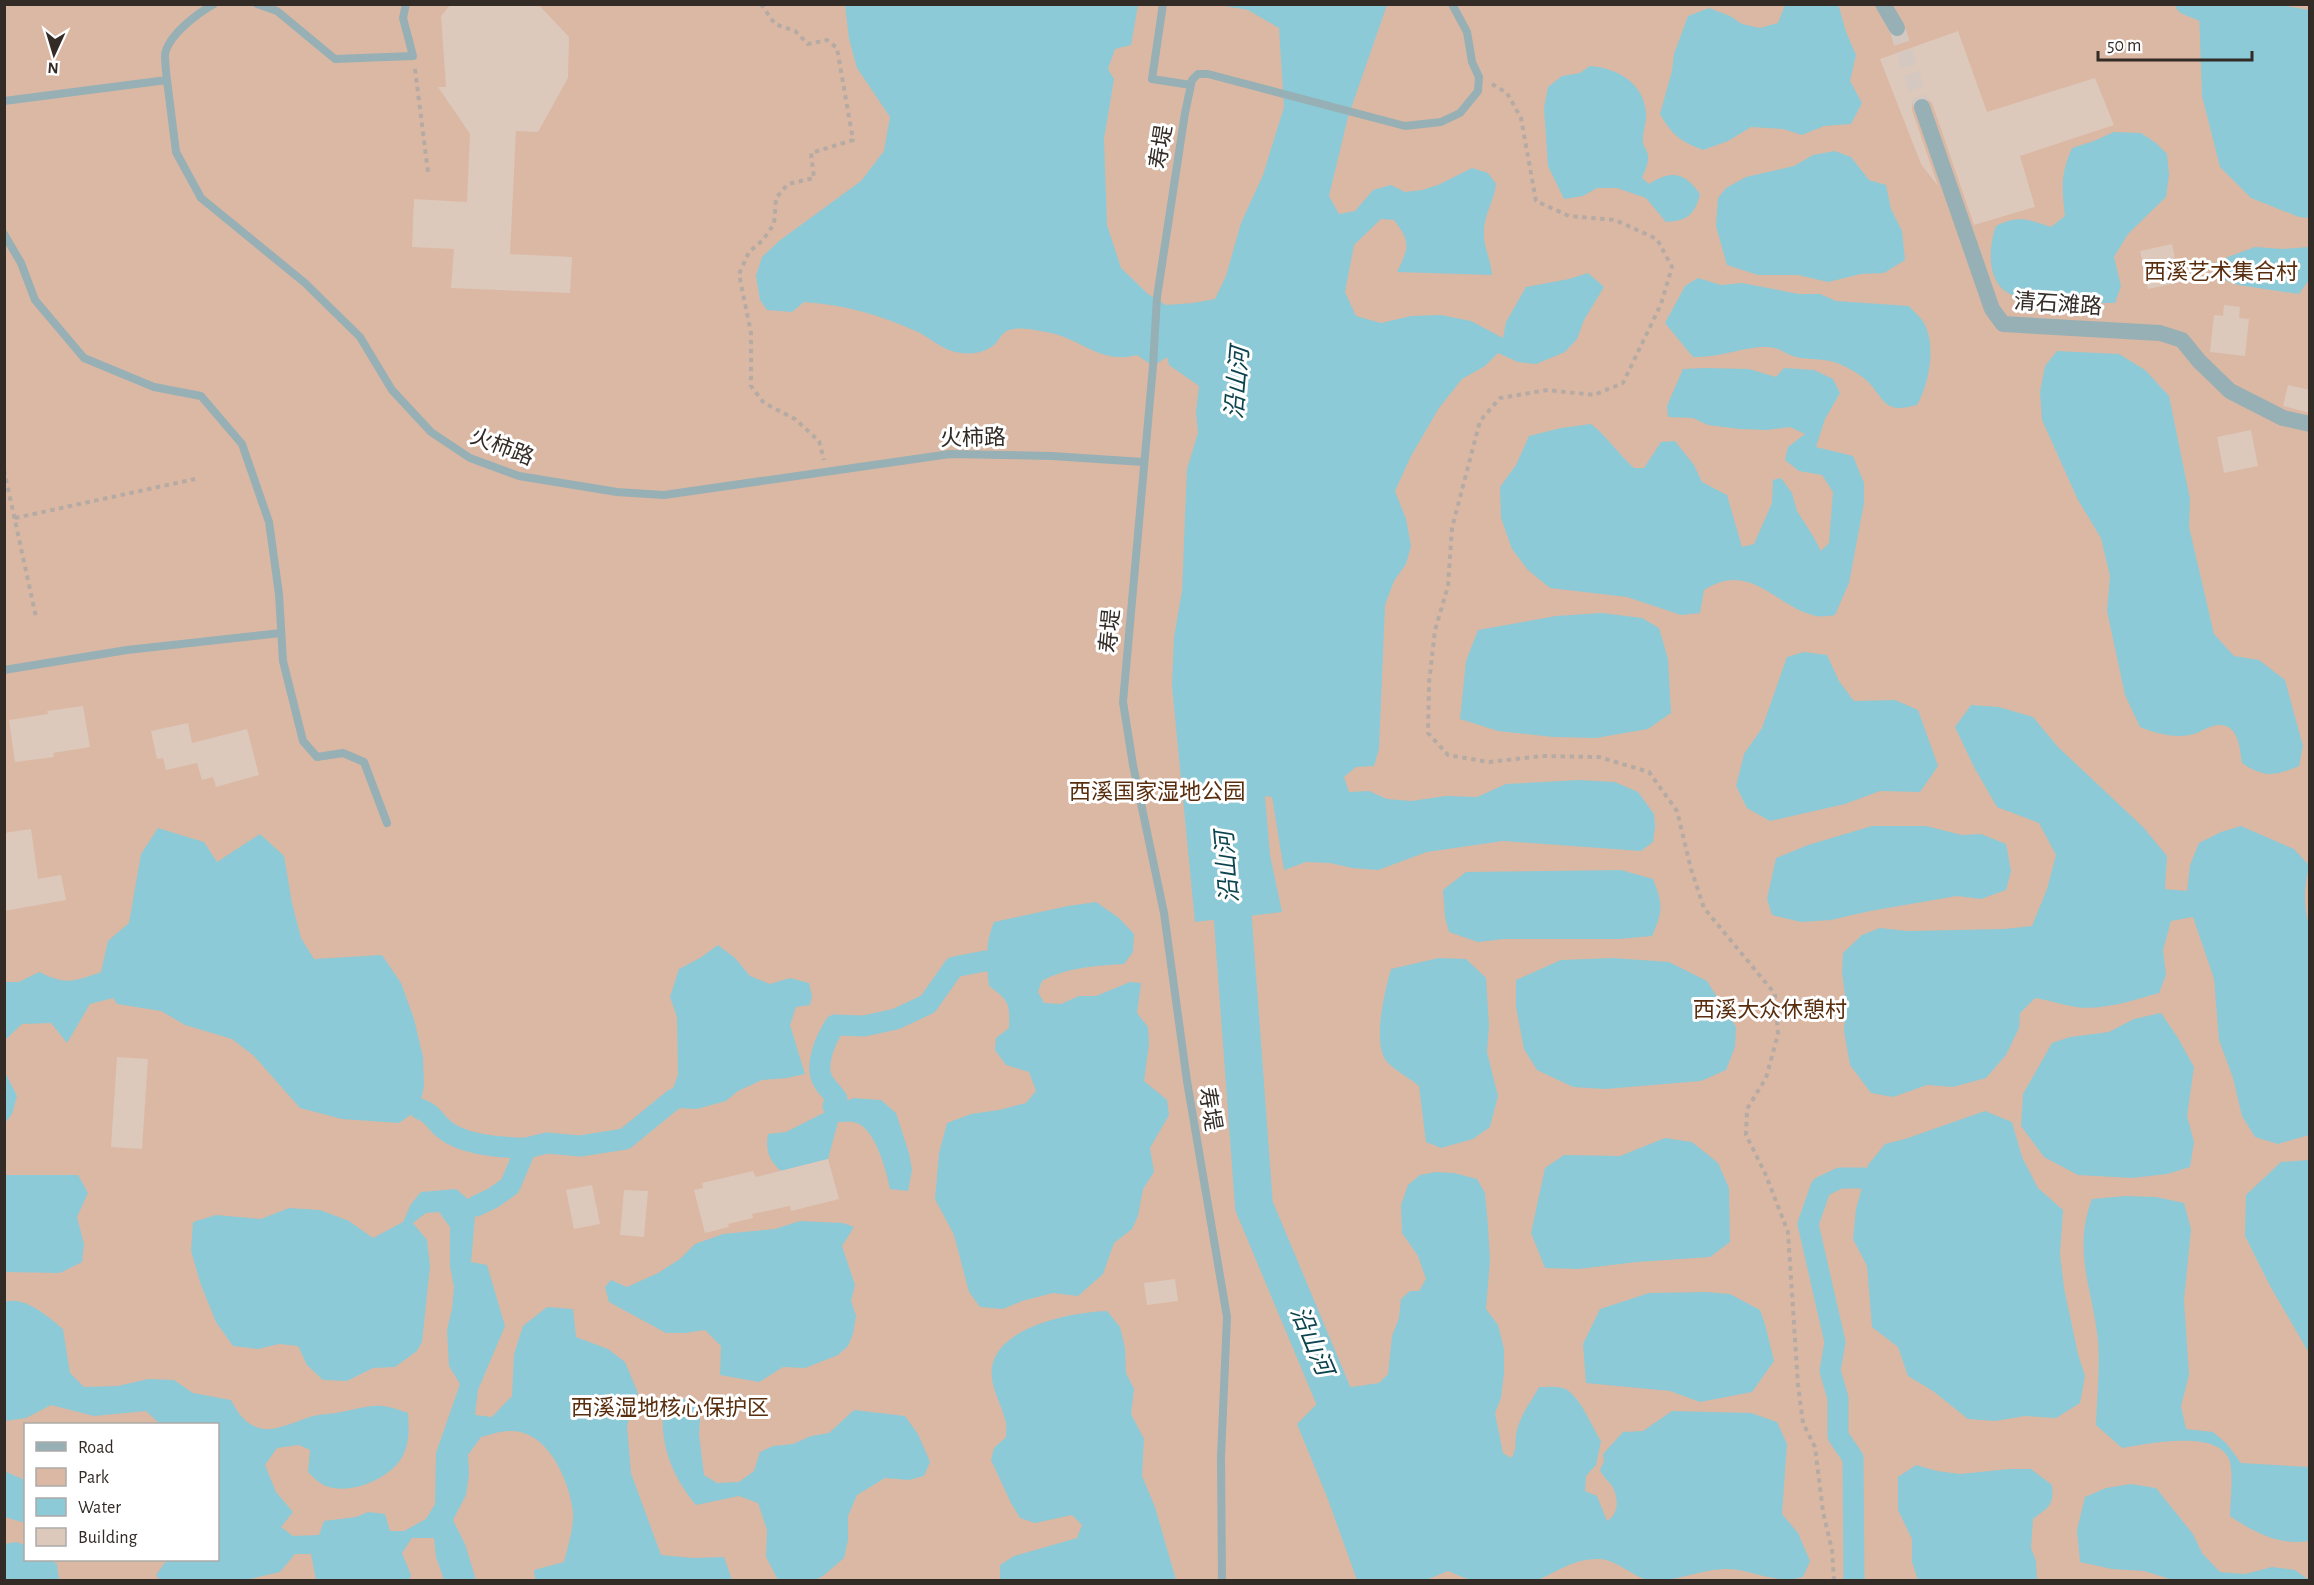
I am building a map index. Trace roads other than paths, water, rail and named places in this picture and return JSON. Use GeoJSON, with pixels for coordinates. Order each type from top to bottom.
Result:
{"type":"FeatureCollection","features":[{"type":"Feature","properties":{"kind":"street"},"geometry":{"type":"LineString","coordinates":[[1883,4],[1897,28]]}},
{"type":"Feature","properties":{"kind":"street","name":"清石滩路"},"geometry":{"type":"LineString","coordinates":[[1923,107],[1992,309],[2003,324],[2160,333],[2182,340],[2199,361],[2230,391],[2283,418],[2310,424]]}},
{"type":"Feature","properties":{"kind":"lane","name":"火柿路"},"geometry":{"type":"LineString","coordinates":[[214,4],[182,27],[165,53],[176,152],[201,198],[305,283],[360,337],[392,390],[431,432],[470,458],[519,476],[617,492],[664,495],[950,454],[1052,456],[1143,462]]}},
{"type":"Feature","properties":{"kind":"lane"},"geometry":{"type":"LineString","coordinates":[[257,4],[277,11],[335,59],[413,56],[403,18],[406,4]]}},
{"type":"Feature","properties":{"kind":"lane"},"geometry":{"type":"LineString","coordinates":[[1163,5],[1152,79],[1191,85],[1198,74],[1208,74],[1405,126],[1441,122],[1460,113],[1478,91],[1479,77],[1472,62],[1467,32],[1452,4]]}},
{"type":"Feature","properties":{"kind":"lane"},"geometry":{"type":"LineString","coordinates":[[4,101],[167,80]]}},
{"type":"Feature","properties":{"kind":"lane","name":"寿堤"},"geometry":{"type":"LineString","coordinates":[[1191,85],[1157,297],[1123,702],[1133,765],[1164,913],[1187,1081],[1227,1317],[1221,1458],[1222,1581]]}},
{"type":"Feature","properties":{"kind":"lane"},"geometry":{"type":"LineString","coordinates":[[4,234],[21,262],[35,300],[84,358],[154,387],[201,396],[242,444],[269,522],[279,594],[283,661],[303,741],[316,757],[343,753],[364,762],[387,823]]}},
{"type":"Feature","properties":{"kind":"lane"},"geometry":{"type":"LineString","coordinates":[[4,670],[127,650],[281,633]]}},
{"type":"Feature","properties":{"kind":"water"},"geometry":{"type":"Polygon","coordinates":[[[898,4],[1138,5],[1131,45],[1115,49],[1108,69],[1114,79],[1104,139],[1107,225],[1121,268],[1148,294],[1166,305],[1215,299],[1226,276],[1241,223],[1263,175],[1284,107],[1279,28],[1248,10],[1219,5],[1387,5],[1348,117],[1329,196],[1339,214],[1355,211],[1373,190],[1391,185],[1405,192],[1422,190],[1438,185],[1472,168],[1488,173],[1496,184],[1484,233],[1492,275],[1397,272],[1406,250],[1406,240],[1394,220],[1381,219],[1354,245],[1345,292],[1356,316],[1381,323],[1411,316],[1441,315],[1471,321],[1503,338],[1506,322],[1526,287],[1588,273],[1604,287],[1584,320],[1577,339],[1565,352],[1536,364],[1518,362],[1498,353],[1485,366],[1462,379],[1439,408],[1411,456],[1395,491],[1406,519],[1411,546],[1406,564],[1394,581],[1385,605],[1379,749],[1374,766],[1356,767],[1344,777],[1349,792],[1369,791],[1387,799],[1411,801],[1446,796],[1477,797],[1506,784],[1578,780],[1615,782],[1638,792],[1654,814],[1653,842],[1641,851],[1503,841],[1427,852],[1378,870],[1306,862],[1284,870],[1272,797],[1265,796],[1270,855],[1282,912],[1195,922],[1172,686],[1174,637],[1182,591],[1187,469],[1198,433],[1196,412],[1199,386],[1169,365],[1167,357],[1153,366],[1137,355],[1124,357],[1100,353],[1069,339],[1046,332],[1025,329],[1009,330],[988,349],[978,353],[961,353],[945,348],[904,326],[862,312],[804,302],[792,312],[767,310],[760,300],[756,276],[762,257],[779,241],[861,181],[884,151],[890,117],[857,68],[849,39],[845,5],[894,6],[898,4]]]}},
{"type":"Feature","properties":{"kind":"water"},"geometry":{"type":"Polygon","coordinates":[[[1834,4],[1839,7],[1856,55],[1850,81],[1862,103],[1851,124],[1824,126],[1802,135],[1783,129],[1751,127],[1728,141],[1703,150],[1682,140],[1660,114],[1672,71],[1674,54],[1688,16],[1709,8],[1730,16],[1742,24],[1760,28],[1778,23],[1785,5],[1834,4]]]}},
{"type":"Feature","properties":{"kind":"water"},"geometry":{"type":"Polygon","coordinates":[[[2274,4],[2309,10],[2309,218],[2299,217],[2251,198],[2220,167],[2202,96],[2199,10],[2187,5],[2274,4]]]}},
{"type":"Feature","properties":{"kind":"water"},"geometry":{"type":"Polygon","coordinates":[[[1590,66],[1610,70],[1635,85],[1644,102],[1646,113],[1643,142],[1648,158],[1642,178],[1649,184],[1671,175],[1683,177],[1689,181],[1700,194],[1696,207],[1689,216],[1666,222],[1646,198],[1617,188],[1597,188],[1583,196],[1564,199],[1548,166],[1544,108],[1548,87],[1562,76],[1580,73],[1590,66]]]}},
{"type":"Feature","properties":{"kind":"water"},"geometry":{"type":"Polygon","coordinates":[[[2114,132],[2141,133],[2156,143],[2167,154],[2169,175],[2166,197],[2128,234],[2114,257],[2121,286],[2115,303],[2037,301],[2013,295],[2004,290],[1998,283],[1991,265],[1991,244],[1996,226],[2011,220],[2023,219],[2051,227],[2065,216],[2063,182],[2065,166],[2072,148],[2114,132]]]}},
{"type":"Feature","properties":{"kind":"water"},"geometry":{"type":"Polygon","coordinates":[[[1835,151],[1851,157],[1869,180],[1886,185],[1891,209],[1902,231],[1905,260],[1884,273],[1861,274],[1828,282],[1798,275],[1758,275],[1727,265],[1716,226],[1718,198],[1726,188],[1746,177],[1794,166],[1813,155],[1835,151]]]}},
{"type":"Feature","properties":{"kind":"water"},"geometry":{"type":"Polygon","coordinates":[[[2255,247],[2283,249],[2309,247],[2309,280],[2299,294],[2238,285],[2212,275],[2217,261],[2255,247]]]}},
{"type":"Feature","properties":{"kind":"water"},"geometry":{"type":"Polygon","coordinates":[[[1698,278],[1721,285],[1742,283],[1799,294],[1820,294],[1836,301],[1909,306],[1924,322],[1930,344],[1928,377],[1917,405],[1905,408],[1890,406],[1865,379],[1848,368],[1832,361],[1796,357],[1773,347],[1693,357],[1665,323],[1685,286],[1698,278]]]}},
{"type":"Feature","properties":{"kind":"water"},"geometry":{"type":"Polygon","coordinates":[[[2057,351],[2119,354],[2145,370],[2169,396],[2190,499],[2189,527],[2214,634],[2234,656],[2259,660],[2285,680],[2303,746],[2299,766],[2270,774],[2250,768],[2242,763],[2238,740],[2227,726],[2217,725],[2190,735],[2177,736],[2140,727],[2125,695],[2107,611],[2110,576],[2101,538],[2078,500],[2042,420],[2040,392],[2045,366],[2057,351]]]}},
{"type":"Feature","properties":{"kind":"water"},"geometry":{"type":"Polygon","coordinates":[[[1784,368],[1814,370],[1833,379],[1840,393],[1825,419],[1816,447],[1853,456],[1864,483],[1864,503],[1849,583],[1835,615],[1818,616],[1801,611],[1762,588],[1749,582],[1735,580],[1721,582],[1704,590],[1700,613],[1681,615],[1627,597],[1550,588],[1528,570],[1512,549],[1501,518],[1500,487],[1516,465],[1529,436],[1591,424],[1634,468],[1644,468],[1661,442],[1675,441],[1694,465],[1702,482],[1727,495],[1742,547],[1754,544],[1772,503],[1773,480],[1781,478],[1792,493],[1797,511],[1821,551],[1829,543],[1833,492],[1822,475],[1799,471],[1785,460],[1788,447],[1805,434],[1790,427],[1767,430],[1740,429],[1708,425],[1693,418],[1668,417],[1667,406],[1683,369],[1749,369],[1776,377],[1784,368]]]}},
{"type":"Feature","properties":{"kind":"water"},"geometry":{"type":"Polygon","coordinates":[[[1602,613],[1642,618],[1659,628],[1668,659],[1671,713],[1648,729],[1596,738],[1553,737],[1498,731],[1460,719],[1466,661],[1478,630],[1556,616],[1602,613]]]}},
{"type":"Feature","properties":{"kind":"water"},"geometry":{"type":"Polygon","coordinates":[[[1804,652],[1827,655],[1839,681],[1854,701],[1895,700],[1918,710],[1938,766],[1920,792],[1880,791],[1845,804],[1770,821],[1747,808],[1736,786],[1744,754],[1762,728],[1787,657],[1804,652]]]}},
{"type":"Feature","properties":{"kind":"water"},"geometry":{"type":"Polygon","coordinates":[[[1971,705],[1999,707],[2033,717],[2058,747],[2143,827],[2167,856],[2165,889],[2187,891],[2190,865],[2199,843],[2221,832],[2241,826],[2294,849],[2309,865],[2305,897],[2310,930],[2309,1135],[2278,1144],[2255,1137],[2242,1116],[2233,1078],[2219,1040],[2214,979],[2193,917],[2171,921],[2163,950],[2166,975],[2159,993],[2118,1004],[2086,1008],[2035,998],[2020,1013],[2019,1028],[2006,1055],[1986,1078],[1953,1087],[1927,1085],[1893,1097],[1871,1093],[1850,1065],[1844,1031],[1846,1002],[1842,972],[1843,953],[1862,935],[1880,928],[1907,931],[2004,929],[2032,926],[2047,889],[2056,855],[2039,823],[1997,807],[1974,767],[1955,727],[1971,705]]]}},
{"type":"Feature","properties":{"kind":"water"},"geometry":{"type":"Polygon","coordinates":[[[1872,826],[1926,826],[1962,835],[1981,834],[2006,844],[2011,871],[2006,890],[1981,899],[1957,896],[1831,920],[1801,922],[1772,915],[1767,899],[1776,858],[1808,845],[1872,826]]]}},
{"type":"Feature","properties":{"kind":"water"},"geometry":{"type":"Polygon","coordinates":[[[158,828],[204,842],[217,862],[260,834],[284,856],[301,938],[314,959],[382,955],[401,983],[414,1019],[423,1057],[424,1086],[419,1109],[399,1123],[342,1119],[300,1108],[254,1056],[232,1039],[185,1025],[161,1011],[117,1004],[113,998],[90,1004],[67,1043],[51,1023],[22,1024],[5,1040],[5,982],[19,982],[39,972],[56,979],[70,981],[101,972],[108,941],[129,923],[141,854],[158,828]]]}},
{"type":"Feature","properties":{"kind":"water"},"geometry":{"type":"Polygon","coordinates":[[[1621,870],[1653,879],[1659,895],[1660,914],[1652,936],[1619,939],[1504,939],[1478,942],[1449,932],[1445,917],[1443,890],[1466,872],[1621,870]]]}},
{"type":"Feature","properties":{"kind":"water"},"geometry":{"type":"Polygon","coordinates":[[[1096,902],[1119,918],[1134,934],[1133,952],[1124,964],[1082,968],[1052,976],[1042,981],[1038,992],[1044,1003],[1061,1004],[1079,996],[1096,996],[1130,982],[1141,983],[1137,1013],[1148,1027],[1149,1044],[1144,1081],[1167,1100],[1169,1115],[1150,1148],[1154,1172],[1143,1189],[1138,1216],[1132,1229],[1114,1243],[1103,1274],[1078,1296],[1053,1293],[1022,1301],[1003,1309],[980,1307],[969,1292],[954,1235],[935,1199],[939,1153],[947,1123],[971,1114],[1026,1103],[1036,1091],[1029,1072],[1006,1065],[995,1050],[996,1038],[1009,1028],[1009,1013],[1007,1003],[989,986],[987,953],[991,930],[994,922],[1096,902]]]}},
{"type":"Feature","properties":{"kind":"water"},"geometry":{"type":"Polygon","coordinates":[[[718,945],[735,958],[750,976],[770,984],[790,978],[809,983],[812,996],[810,1005],[796,1007],[790,1025],[805,1074],[762,1080],[738,1091],[726,1101],[697,1109],[676,1108],[672,1091],[678,1075],[677,1017],[670,997],[679,969],[718,945]]]}},
{"type":"Feature","properties":{"kind":"water"},"geometry":{"type":"Polygon","coordinates":[[[1439,958],[1466,959],[1486,978],[1489,1026],[1487,1052],[1498,1096],[1490,1127],[1473,1139],[1441,1148],[1426,1142],[1419,1086],[1387,1062],[1380,1039],[1381,1014],[1391,969],[1439,958]]]}},
{"type":"Feature","properties":{"kind":"water"},"geometry":{"type":"Polygon","coordinates":[[[1613,958],[1669,962],[1707,981],[1736,1027],[1735,1047],[1726,1070],[1701,1081],[1605,1089],[1573,1087],[1537,1070],[1524,1049],[1516,1007],[1516,980],[1561,960],[1613,958]]]}},
{"type":"Feature","properties":{"kind":"water"},"geometry":{"type":"Polygon","coordinates":[[[2161,1013],[2194,1067],[2187,1116],[2194,1142],[2190,1167],[2167,1174],[2132,1178],[2078,1175],[2044,1157],[2021,1126],[2023,1094],[2052,1043],[2070,1037],[2109,1032],[2134,1019],[2161,1013]]]}},
{"type":"Feature","properties":{"kind":"water"},"geometry":{"type":"Polygon","coordinates":[[[5,1072],[17,1096],[12,1114],[5,1123],[5,1072]]]}},
{"type":"Feature","properties":{"kind":"water"},"geometry":{"type":"Polygon","coordinates":[[[853,1098],[881,1100],[896,1113],[912,1170],[908,1191],[890,1189],[875,1142],[864,1127],[855,1122],[838,1122],[828,1159],[781,1171],[773,1163],[767,1145],[768,1134],[786,1132],[853,1098]]]}},
{"type":"Feature","properties":{"kind":"water"},"geometry":{"type":"Polygon","coordinates":[[[1985,1111],[2012,1122],[2022,1157],[2038,1188],[2063,1210],[2060,1254],[2064,1288],[2085,1376],[2080,1403],[2056,1418],[2025,1416],[1995,1421],[1968,1419],[1933,1391],[1908,1376],[1898,1347],[1872,1327],[1867,1266],[1853,1239],[1856,1209],[1868,1165],[1885,1144],[1985,1111]]]}},
{"type":"Feature","properties":{"kind":"water"},"geometry":{"type":"Polygon","coordinates":[[[1665,1138],[1692,1142],[1718,1163],[1729,1188],[1730,1242],[1710,1257],[1578,1269],[1545,1268],[1531,1233],[1545,1168],[1564,1155],[1620,1156],[1665,1138]]]}},
{"type":"Feature","properties":{"kind":"water"},"geometry":{"type":"Polygon","coordinates":[[[2310,1160],[2309,1363],[2309,1353],[2269,1284],[2245,1236],[2246,1195],[2281,1162],[2310,1160]]]}},
{"type":"Feature","properties":{"kind":"water"},"geometry":{"type":"Polygon","coordinates":[[[1436,1172],[1454,1173],[1477,1179],[1485,1193],[1490,1260],[1486,1309],[1498,1325],[1504,1349],[1501,1398],[1495,1413],[1503,1453],[1511,1458],[1513,1455],[1519,1424],[1539,1387],[1560,1387],[1569,1391],[1580,1403],[1601,1441],[1596,1465],[1586,1476],[1585,1491],[1597,1496],[1607,1521],[1616,1510],[1617,1501],[1612,1486],[1600,1470],[1604,1461],[1603,1454],[1623,1432],[1643,1431],[1672,1411],[1751,1413],[1777,1422],[1787,1444],[1782,1514],[1798,1533],[1810,1561],[1803,1577],[1784,1579],[1738,1570],[1718,1569],[1655,1581],[1641,1578],[1613,1562],[1591,1559],[1567,1566],[1533,1581],[1478,1581],[1448,1571],[1426,1580],[1357,1580],[1297,1424],[1331,1390],[1379,1383],[1388,1374],[1392,1336],[1399,1318],[1401,1299],[1410,1291],[1419,1291],[1426,1279],[1418,1256],[1402,1233],[1401,1205],[1408,1185],[1420,1175],[1436,1172]]]}},
{"type":"Feature","properties":{"kind":"water"},"geometry":{"type":"Polygon","coordinates":[[[4,1175],[78,1175],[88,1193],[77,1217],[84,1244],[82,1262],[60,1273],[5,1272],[4,1175]]]}},
{"type":"Feature","properties":{"kind":"water"},"geometry":{"type":"Polygon","coordinates":[[[456,1189],[476,1206],[471,1262],[487,1265],[505,1326],[478,1390],[475,1415],[492,1417],[512,1396],[514,1354],[523,1326],[547,1307],[573,1309],[576,1337],[608,1349],[625,1362],[638,1393],[627,1426],[631,1473],[661,1555],[693,1558],[724,1557],[732,1580],[535,1580],[534,1570],[564,1562],[572,1530],[571,1498],[561,1471],[545,1447],[534,1438],[509,1431],[481,1437],[468,1455],[469,1474],[466,1495],[453,1520],[465,1544],[476,1580],[444,1580],[436,1557],[434,1538],[412,1538],[402,1553],[411,1575],[409,1580],[316,1580],[311,1554],[295,1554],[280,1572],[246,1580],[160,1580],[156,1575],[166,1561],[219,1561],[219,1423],[159,1423],[146,1411],[94,1416],[51,1405],[26,1418],[5,1421],[5,1302],[12,1301],[36,1308],[63,1329],[70,1373],[84,1387],[118,1386],[148,1379],[174,1380],[193,1393],[231,1400],[245,1420],[265,1429],[272,1429],[313,1416],[367,1407],[389,1407],[408,1413],[409,1431],[404,1454],[395,1467],[367,1484],[346,1489],[324,1485],[308,1472],[310,1450],[299,1445],[277,1448],[265,1465],[276,1492],[293,1512],[281,1527],[293,1536],[319,1535],[324,1521],[356,1517],[368,1512],[385,1514],[390,1531],[404,1531],[426,1519],[435,1504],[436,1453],[460,1384],[449,1366],[447,1330],[454,1287],[450,1266],[450,1227],[439,1212],[426,1213],[413,1223],[427,1240],[430,1266],[422,1342],[417,1351],[395,1367],[373,1368],[347,1381],[323,1380],[307,1365],[298,1346],[279,1344],[258,1349],[233,1346],[216,1322],[201,1285],[191,1251],[193,1222],[216,1215],[261,1219],[289,1208],[320,1210],[349,1221],[373,1238],[403,1222],[411,1204],[421,1192],[456,1189]]]}},
{"type":"Feature","properties":{"kind":"water"},"geometry":{"type":"Polygon","coordinates":[[[2125,1196],[2156,1197],[2184,1203],[2191,1229],[2184,1300],[2189,1375],[2181,1406],[2186,1429],[2213,1432],[2226,1443],[2241,1463],[2309,1467],[2309,1541],[2277,1540],[2230,1516],[2232,1479],[2229,1459],[2222,1450],[2196,1441],[2163,1442],[2122,1448],[2096,1425],[2098,1341],[2084,1254],[2086,1218],[2092,1199],[2125,1196]]]}},
{"type":"Feature","properties":{"kind":"water"},"geometry":{"type":"Polygon","coordinates":[[[800,1221],[843,1223],[854,1227],[842,1246],[855,1285],[851,1301],[856,1316],[848,1346],[838,1355],[805,1368],[783,1367],[759,1382],[720,1375],[721,1346],[705,1330],[666,1333],[609,1302],[605,1287],[611,1280],[627,1287],[658,1273],[680,1259],[695,1244],[723,1234],[775,1229],[800,1221]]]}},
{"type":"Feature","properties":{"kind":"water"},"geometry":{"type":"Polygon","coordinates":[[[1649,1293],[1730,1294],[1760,1310],[1774,1361],[1752,1392],[1700,1402],[1670,1391],[1586,1383],[1583,1344],[1600,1309],[1649,1293]]]}},
{"type":"Feature","properties":{"kind":"water"},"geometry":{"type":"Polygon","coordinates":[[[1107,1311],[1120,1327],[1125,1348],[1126,1373],[1134,1389],[1131,1414],[1144,1439],[1142,1476],[1155,1507],[1176,1580],[1000,1580],[1000,1565],[1014,1556],[1077,1538],[1082,1525],[1072,1515],[1035,1523],[1020,1518],[1011,1503],[991,1460],[994,1448],[1006,1437],[1006,1421],[992,1379],[993,1361],[1002,1347],[1016,1335],[1033,1326],[1073,1315],[1107,1311]]]}},
{"type":"Feature","properties":{"kind":"water"},"geometry":{"type":"Polygon","coordinates":[[[664,1399],[690,1399],[701,1406],[699,1434],[704,1475],[717,1483],[739,1482],[754,1471],[760,1452],[773,1446],[793,1444],[811,1436],[829,1433],[854,1410],[905,1416],[918,1434],[930,1462],[924,1476],[909,1480],[885,1478],[857,1495],[848,1516],[848,1540],[844,1558],[823,1576],[815,1580],[778,1580],[766,1557],[767,1530],[758,1503],[739,1496],[696,1505],[679,1481],[665,1442],[664,1399]]]}},
{"type":"Feature","properties":{"kind":"water"},"geometry":{"type":"Polygon","coordinates":[[[1916,1465],[1960,1474],[2031,1469],[2052,1485],[2051,1502],[2033,1519],[2031,1548],[2036,1561],[2037,1580],[1918,1580],[1912,1562],[1912,1539],[1898,1510],[1898,1477],[1916,1465]]]}},
{"type":"Feature","properties":{"kind":"water"},"geometry":{"type":"Polygon","coordinates":[[[4,1471],[24,1480],[24,1523],[5,1517],[4,1471]]]}},
{"type":"Feature","properties":{"kind":"water"},"geometry":{"type":"Polygon","coordinates":[[[2131,1484],[2156,1488],[2193,1534],[2202,1553],[2220,1572],[2245,1574],[2272,1567],[2295,1570],[2309,1580],[2173,1580],[2144,1571],[2112,1569],[2080,1562],[2077,1530],[2085,1497],[2106,1488],[2131,1484]]]}},
{"type":"Feature","properties":{"kind":"water"},"geometry":{"type":"Polygon","coordinates":[[[16,1542],[24,1545],[24,1561],[52,1561],[57,1564],[59,1580],[5,1580],[5,1544],[16,1542]]]}},
{"type":"Feature","properties":{"kind":"waterway"},"geometry":{"type":"LineString","coordinates":[[2186,4],[2225,20]]}},
{"type":"Feature","properties":{"kind":"waterway","name":"沿山河"},"geometry":{"type":"LineString","coordinates":[[1229,867],[1254,1206],[1344,1421],[1348,1439]]}},
{"type":"Feature","properties":{"kind":"waterway"},"geometry":{"type":"LineString","coordinates":[[833,1106],[837,1099],[823,1082],[820,1066],[825,1044],[835,1025],[864,1026],[896,1019],[928,1004],[954,967],[985,961]]}},
{"type":"Feature","properties":{"kind":"waterway"},"geometry":{"type":"LineString","coordinates":[[476,1206],[510,1186],[526,1148],[547,1143],[580,1146],[625,1139],[674,1099]]}},
{"type":"Feature","properties":{"kind":"waterway"},"geometry":{"type":"LineString","coordinates":[[420,1109],[444,1129],[461,1139],[495,1146],[526,1148]]}},
{"type":"Feature","properties":{"kind":"waterway"},"geometry":{"type":"LineString","coordinates":[[1854,1580],[1853,1458],[1838,1436],[1838,1398],[1830,1371],[1835,1342],[1808,1224],[1821,1187],[1840,1178],[1864,1178]]}},
{"type":"Feature","properties":{"kind":"tunnel"},"geometry":{"type":"LineString","coordinates":[[1897,28],[1922,107]]}},
{"type":"Feature","properties":{"kind":"park label","name":"西溪艺术集合村"},"geometry":{"type":"Point","coordinates":[2221,272]}},
{"type":"Feature","properties":{"kind":"park label","name":"西溪国家湿地公园"},"geometry":{"type":"Point","coordinates":[1157,792]}},
{"type":"Feature","properties":{"kind":"park label","name":"西溪大众休憩村"},"geometry":{"type":"Point","coordinates":[1770,1010]}},
{"type":"Feature","properties":{"kind":"park label","name":"西溪湿地核心保护区"},"geometry":{"type":"Point","coordinates":[670,1408]}}]}
